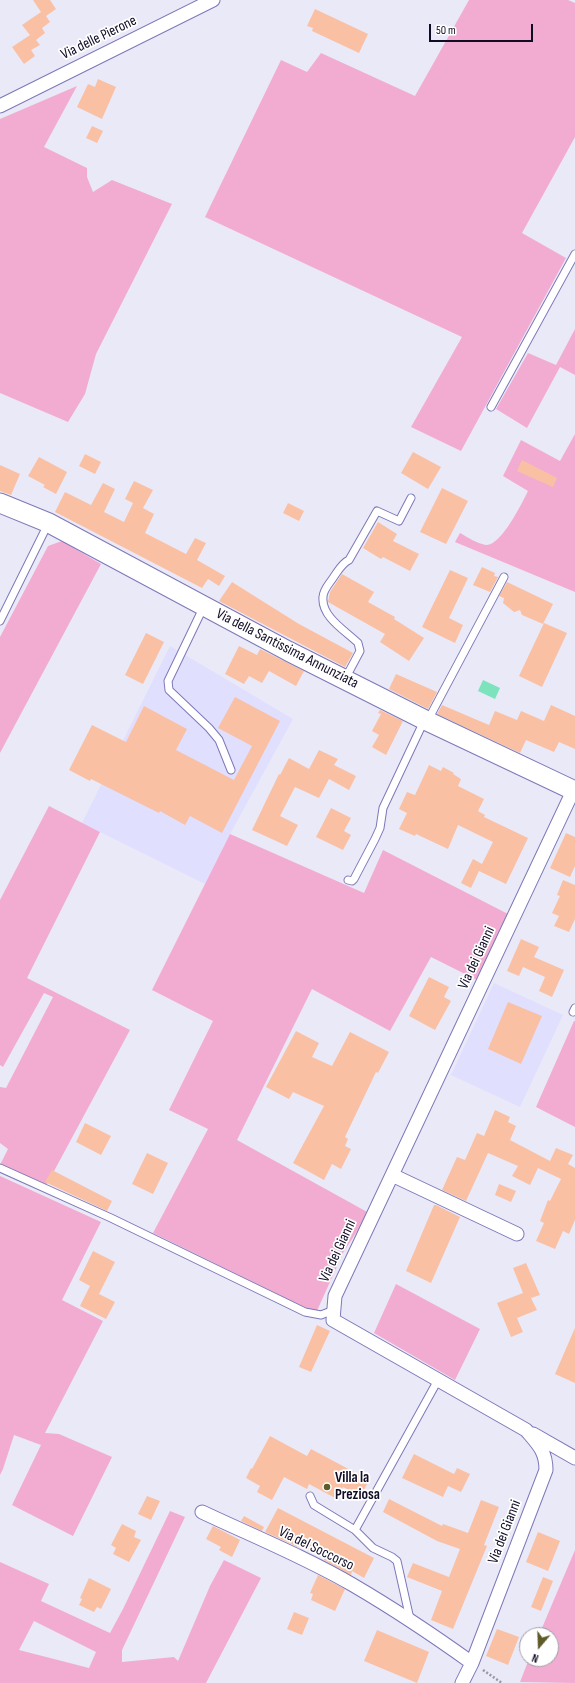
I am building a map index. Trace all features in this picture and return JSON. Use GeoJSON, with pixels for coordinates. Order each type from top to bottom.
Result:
{"type":"FeatureCollection","features":[{"type":"Feature","properties":{"kind":"street","name":"Via delle Pierone"},"geometry":{"type":"LineString","coordinates":[[0,106],[213,0]]}},
{"type":"Feature","properties":{"kind":"street","name":"Via della Santissima Annunziata"},"geometry":{"type":"LineString","coordinates":[[0,503],[49,523],[288,651],[426,721],[574,791]]}},
{"type":"Feature","properties":{"kind":"street","name":"Via dei Gianni"},"geometry":{"type":"LineString","coordinates":[[462,1683],[472,1663],[546,1470],[546,1458],[539,1445],[526,1430],[333,1320],[335,1296],[574,791]]}},
{"type":"Feature","properties":{"kind":"street"},"geometry":{"type":"LineString","coordinates":[[392,1175],[517,1234]]}},
{"type":"Feature","properties":{"kind":"street"},"geometry":{"type":"LineString","coordinates":[[526,1430],[575,1458]]}},
{"type":"Feature","properties":{"kind":"street","name":"Via del Soccorso"},"geometry":{"type":"LineString","coordinates":[[202,1512],[332,1574],[424,1629],[472,1663]]}},
{"type":"Feature","properties":{"kind":"lane"},"geometry":{"type":"LineString","coordinates":[[491,407],[575,254]]}},
{"type":"Feature","properties":{"kind":"lane"},"geometry":{"type":"LineString","coordinates":[[345,679],[360,652],[360,646],[332,619],[325,610],[322,597],[344,562],[349,560],[377,510],[399,521],[411,498]]}},
{"type":"Feature","properties":{"kind":"lane"},"geometry":{"type":"LineString","coordinates":[[0,621],[49,523]]}},
{"type":"Feature","properties":{"kind":"lane"},"geometry":{"type":"LineString","coordinates":[[348,880],[352,881],[354,879],[375,839],[380,828],[383,808],[426,721],[504,577]]}},
{"type":"Feature","properties":{"kind":"lane"},"geometry":{"type":"LineString","coordinates":[[204,606],[168,681],[169,690],[209,728],[219,740],[231,770]]}},
{"type":"Feature","properties":{"kind":"lane"},"geometry":{"type":"LineString","coordinates":[[0,1168],[111,1218],[305,1312],[321,1315],[334,1310]]}},
{"type":"Feature","properties":{"kind":"lane"},"geometry":{"type":"LineString","coordinates":[[354,1530],[438,1380]]}},
{"type":"Feature","properties":{"kind":"lane","name":"Via del Soccorso"},"geometry":{"type":"LineString","coordinates":[[310,1496],[314,1506],[354,1530],[373,1548],[392,1557],[396,1561],[410,1621]]}},
{"type":"Feature","properties":{"kind":"path"},"geometry":{"type":"LineString","coordinates":[[472,1663],[502,1683]]}},
{"type":"Feature","properties":{"kind":"shaded area"},"geometry":{"type":"Polygon","coordinates":[[[469,0],[568,0],[575,3],[575,137],[522,233],[566,258],[461,451],[411,427],[462,337],[205,217],[281,60],[307,72],[321,53],[415,96],[469,0]]]}},
{"type":"Feature","properties":{"kind":"shaded area"},"geometry":{"type":"Polygon","coordinates":[[[77,86],[44,147],[87,168],[87,177],[93,192],[112,180],[172,204],[96,354],[85,394],[68,422],[0,393],[0,119],[77,86]]]}},
{"type":"Feature","properties":{"kind":"shaded area"},"geometry":{"type":"Polygon","coordinates":[[[575,329],[575,375],[560,367],[527,428],[496,409],[528,353],[556,365],[575,329]]]}},
{"type":"Feature","properties":{"kind":"shaded area"},"geometry":{"type":"Polygon","coordinates":[[[575,434],[575,592],[455,542],[460,533],[486,545],[492,543],[498,539],[510,523],[528,491],[503,476],[521,440],[560,461],[575,434]]]}},
{"type":"Feature","properties":{"kind":"shaded area"},"geometry":{"type":"Polygon","coordinates":[[[62,541],[101,564],[0,753],[0,637],[48,546],[62,541]]]}},
{"type":"Feature","properties":{"kind":"shaded area"},"geometry":{"type":"Polygon","coordinates":[[[170,646],[293,719],[230,834],[205,884],[82,823],[170,646]]]}},
{"type":"Feature","properties":{"kind":"shaded area"},"geometry":{"type":"Polygon","coordinates":[[[483,680],[500,688],[495,699],[478,691],[483,680]]]}},
{"type":"Feature","properties":{"kind":"shaded area"},"geometry":{"type":"Polygon","coordinates":[[[49,806],[100,832],[27,978],[130,1030],[46,1186],[0,1165],[8,1149],[0,1143],[0,1087],[6,1088],[53,997],[44,993],[3,1067],[0,1065],[0,900],[49,806]]]}},
{"type":"Feature","properties":{"kind":"shaded area"},"geometry":{"type":"Polygon","coordinates":[[[230,834],[364,893],[383,850],[510,915],[479,981],[431,957],[390,1031],[312,989],[237,1140],[369,1213],[343,1253],[316,1313],[153,1233],[208,1129],[169,1110],[213,1021],[152,990],[230,834]]]}},
{"type":"Feature","properties":{"kind":"shaded area"},"geometry":{"type":"Polygon","coordinates":[[[494,983],[563,1015],[520,1107],[451,1075],[494,983]]]}},
{"type":"Feature","properties":{"kind":"shaded area"},"geometry":{"type":"Polygon","coordinates":[[[575,1021],[575,1127],[536,1107],[575,1021]]]}},
{"type":"Feature","properties":{"kind":"shaded area"},"geometry":{"type":"Polygon","coordinates":[[[0,1176],[101,1222],[62,1300],[103,1321],[45,1433],[59,1434],[112,1457],[73,1536],[12,1505],[41,1445],[14,1435],[0,1475],[0,1176]]]}},
{"type":"Feature","properties":{"kind":"shaded area"},"geometry":{"type":"Polygon","coordinates":[[[396,1284],[480,1329],[455,1380],[374,1333],[396,1284]]]}},
{"type":"Feature","properties":{"kind":"shaded area"},"geometry":{"type":"Polygon","coordinates":[[[170,1511],[185,1517],[122,1650],[122,1662],[174,1657],[178,1661],[210,1586],[224,1560],[261,1578],[206,1683],[0,1683],[0,1562],[49,1584],[41,1601],[110,1633],[170,1511]],[[34,1621],[19,1650],[89,1668],[96,1652],[34,1621]]]}},
{"type":"Feature","properties":{"kind":"shaded area"},"geometry":{"type":"Polygon","coordinates":[[[575,1550],[575,1683],[520,1682],[526,1667],[559,1667],[559,1627],[542,1627],[575,1550]]]}},
{"type":"Feature","properties":{"kind":"building"},"geometry":{"type":"Polygon","coordinates":[[[33,0],[50,0],[56,9],[46,16],[50,22],[42,28],[45,33],[36,40],[40,45],[31,50],[35,56],[24,64],[12,47],[30,35],[22,25],[41,12],[33,0]]]}},
{"type":"Feature","properties":{"kind":"building"},"geometry":{"type":"Polygon","coordinates":[[[315,9],[368,34],[359,53],[312,31],[313,28],[307,26],[315,9]]]}},
{"type":"Feature","properties":{"kind":"building"},"geometry":{"type":"Polygon","coordinates":[[[98,79],[116,87],[102,119],[77,107],[88,84],[95,87],[98,79]]]}},
{"type":"Feature","properties":{"kind":"building"},"geometry":{"type":"Polygon","coordinates":[[[92,126],[103,131],[97,143],[86,138],[92,126]]]}},
{"type":"Feature","properties":{"kind":"building"},"geometry":{"type":"Polygon","coordinates":[[[413,452],[441,467],[428,489],[401,473],[413,452]]]}},
{"type":"Feature","properties":{"kind":"building"},"geometry":{"type":"Polygon","coordinates":[[[85,454],[101,462],[95,474],[79,466],[85,454]]]}},
{"type":"Feature","properties":{"kind":"building"},"geometry":{"type":"Polygon","coordinates":[[[39,457],[67,472],[56,494],[43,487],[45,485],[28,476],[39,457]]]}},
{"type":"Feature","properties":{"kind":"building"},"geometry":{"type":"Polygon","coordinates":[[[522,460],[557,478],[553,487],[517,471],[522,460]]]}},
{"type":"Feature","properties":{"kind":"building"},"geometry":{"type":"Polygon","coordinates":[[[0,465],[20,474],[11,495],[0,491],[0,465]]]}},
{"type":"Feature","properties":{"kind":"building"},"geometry":{"type":"Polygon","coordinates":[[[134,481],[153,490],[143,508],[154,514],[145,533],[186,554],[195,538],[206,543],[197,560],[225,576],[219,586],[208,579],[202,588],[55,512],[65,492],[91,505],[103,483],[115,489],[104,512],[124,522],[133,503],[125,499],[134,481]]]}},
{"type":"Feature","properties":{"kind":"building"},"geometry":{"type":"Polygon","coordinates":[[[442,488],[468,501],[446,544],[420,532],[442,488]]]}},
{"type":"Feature","properties":{"kind":"building"},"geometry":{"type":"Polygon","coordinates":[[[288,503],[304,511],[299,521],[283,513],[288,503]]]}},
{"type":"Feature","properties":{"kind":"building"},"geometry":{"type":"Polygon","coordinates":[[[378,522],[397,534],[393,541],[419,554],[410,571],[383,557],[381,559],[363,548],[378,522]]]}},
{"type":"Feature","properties":{"kind":"building"},"geometry":{"type":"Polygon","coordinates":[[[482,567],[495,573],[494,576],[498,577],[490,592],[473,585],[482,567]]]}},
{"type":"Feature","properties":{"kind":"building"},"geometry":{"type":"Polygon","coordinates":[[[450,570],[468,578],[449,618],[463,625],[455,643],[422,627],[450,570]]]}},
{"type":"Feature","properties":{"kind":"building"},"geometry":{"type":"Polygon","coordinates":[[[342,574],[374,592],[368,602],[395,617],[394,619],[424,638],[409,661],[380,642],[385,634],[328,602],[330,592],[342,574]]]}},
{"type":"Feature","properties":{"kind":"building"},"geometry":{"type":"Polygon","coordinates":[[[232,582],[299,624],[353,653],[345,667],[219,601],[232,582]]]}},
{"type":"Feature","properties":{"kind":"building"},"geometry":{"type":"Polygon","coordinates":[[[507,582],[553,604],[543,624],[522,615],[520,610],[514,612],[503,603],[504,598],[499,596],[507,582]]]}},
{"type":"Feature","properties":{"kind":"building"},"geometry":{"type":"Polygon","coordinates":[[[544,623],[567,633],[542,687],[519,676],[544,623]]]}},
{"type":"Feature","properties":{"kind":"building"},"geometry":{"type":"Polygon","coordinates":[[[146,633],[164,642],[143,684],[125,675],[146,633]]]}},
{"type":"Feature","properties":{"kind":"building"},"geometry":{"type":"Polygon","coordinates":[[[239,646],[257,655],[260,649],[304,671],[296,686],[269,671],[262,683],[249,676],[244,684],[225,674],[239,646]]]}},
{"type":"Feature","properties":{"kind":"building"},"geometry":{"type":"Polygon","coordinates":[[[396,674],[437,692],[428,709],[389,689],[396,674]]]}},
{"type":"Feature","properties":{"kind":"building"},"geometry":{"type":"Polygon","coordinates":[[[235,697],[280,721],[222,833],[190,816],[185,825],[160,811],[159,813],[91,779],[90,781],[69,770],[92,725],[126,742],[144,706],[187,729],[176,750],[234,780],[252,746],[218,728],[235,697]]]}},
{"type":"Feature","properties":{"kind":"building"},"geometry":{"type":"Polygon","coordinates":[[[442,705],[489,725],[495,711],[517,720],[521,711],[544,721],[551,705],[575,716],[575,749],[559,742],[554,752],[526,740],[520,753],[437,714],[442,705]]]}},
{"type":"Feature","properties":{"kind":"building"},"geometry":{"type":"Polygon","coordinates":[[[380,710],[403,721],[386,755],[372,747],[379,735],[372,731],[381,714],[378,713],[380,710]]]}},
{"type":"Feature","properties":{"kind":"building"},"geometry":{"type":"Polygon","coordinates":[[[319,750],[338,759],[334,765],[356,776],[349,790],[329,779],[319,798],[295,787],[280,816],[298,825],[287,846],[252,830],[279,774],[280,775],[289,758],[309,769],[319,750]]]}},
{"type":"Feature","properties":{"kind":"building"},"geometry":{"type":"Polygon","coordinates":[[[429,765],[441,771],[443,767],[454,773],[453,774],[461,779],[458,786],[484,799],[478,811],[485,815],[484,817],[528,838],[506,884],[479,871],[471,888],[461,883],[473,859],[482,864],[493,842],[458,825],[448,849],[416,834],[415,836],[399,829],[407,813],[399,809],[407,792],[415,795],[429,765]]]}},
{"type":"Feature","properties":{"kind":"building"},"geometry":{"type":"Polygon","coordinates":[[[331,808],[351,818],[344,831],[351,835],[343,850],[316,837],[331,808]]]}},
{"type":"Feature","properties":{"kind":"building"},"geometry":{"type":"Polygon","coordinates":[[[566,833],[575,837],[575,866],[570,877],[550,868],[566,833]]]}},
{"type":"Feature","properties":{"kind":"building"},"geometry":{"type":"Polygon","coordinates":[[[563,880],[575,885],[575,919],[569,932],[554,926],[559,916],[552,913],[560,896],[557,895],[563,880]]]}},
{"type":"Feature","properties":{"kind":"building"},"geometry":{"type":"Polygon","coordinates":[[[521,939],[539,947],[534,957],[564,970],[552,997],[539,991],[545,977],[523,967],[519,976],[507,971],[521,939]]]}},
{"type":"Feature","properties":{"kind":"building"},"geometry":{"type":"Polygon","coordinates":[[[429,977],[449,987],[444,997],[451,1001],[435,1030],[409,1016],[429,977]]]}},
{"type":"Feature","properties":{"kind":"building"},"geometry":{"type":"Polygon","coordinates":[[[508,1002],[542,1016],[521,1064],[488,1049],[508,1002]]]}},
{"type":"Feature","properties":{"kind":"building"},"geometry":{"type":"Polygon","coordinates":[[[296,1031],[319,1043],[312,1057],[332,1066],[350,1032],[389,1052],[378,1073],[376,1072],[345,1137],[348,1139],[345,1146],[351,1149],[341,1169],[332,1164],[324,1180],[293,1163],[324,1106],[293,1092],[289,1099],[266,1087],[296,1031]]]}},
{"type":"Feature","properties":{"kind":"building"},"geometry":{"type":"Polygon","coordinates":[[[495,1110],[510,1117],[508,1122],[516,1126],[510,1140],[550,1161],[556,1148],[573,1155],[568,1164],[575,1168],[575,1220],[569,1234],[563,1231],[555,1249],[536,1241],[544,1223],[540,1221],[548,1200],[550,1201],[561,1179],[538,1168],[530,1185],[512,1176],[518,1166],[488,1153],[466,1201],[442,1190],[457,1157],[465,1160],[477,1133],[484,1136],[495,1110]]]}},
{"type":"Feature","properties":{"kind":"building"},"geometry":{"type":"Polygon","coordinates":[[[85,1123],[111,1136],[101,1155],[76,1142],[85,1123]]]}},
{"type":"Feature","properties":{"kind":"building"},"geometry":{"type":"Polygon","coordinates":[[[147,1153],[168,1163],[153,1194],[132,1184],[147,1153]]]}},
{"type":"Feature","properties":{"kind":"building"},"geometry":{"type":"Polygon","coordinates":[[[52,1170],[112,1201],[107,1211],[45,1182],[52,1170]]]}},
{"type":"Feature","properties":{"kind":"building"},"geometry":{"type":"Polygon","coordinates":[[[499,1184],[516,1191],[511,1202],[495,1195],[499,1184]]]}},
{"type":"Feature","properties":{"kind":"building"},"geometry":{"type":"Polygon","coordinates":[[[434,1205],[460,1217],[431,1283],[406,1271],[434,1205]]]}},
{"type":"Feature","properties":{"kind":"building"},"geometry":{"type":"Polygon","coordinates":[[[93,1251],[115,1262],[99,1294],[115,1302],[106,1319],[80,1306],[90,1286],[79,1280],[93,1251]]]}},
{"type":"Feature","properties":{"kind":"building"},"geometry":{"type":"Polygon","coordinates":[[[526,1263],[540,1295],[531,1298],[537,1310],[517,1318],[523,1332],[511,1337],[497,1303],[523,1293],[513,1268],[526,1263]]]}},
{"type":"Feature","properties":{"kind":"building"},"geometry":{"type":"Polygon","coordinates":[[[317,1325],[330,1331],[311,1372],[299,1367],[317,1325]]]}},
{"type":"Feature","properties":{"kind":"building"},"geometry":{"type":"Polygon","coordinates":[[[575,1328],[575,1383],[555,1374],[575,1328]]]}},
{"type":"Feature","properties":{"kind":"building"},"geometry":{"type":"Polygon","coordinates":[[[270,1436],[307,1456],[311,1449],[369,1480],[361,1496],[343,1487],[337,1499],[309,1484],[307,1489],[284,1477],[272,1500],[257,1492],[260,1486],[246,1478],[270,1436]]]}},
{"type":"Feature","properties":{"kind":"building"},"geometry":{"type":"Polygon","coordinates":[[[414,1454],[454,1474],[457,1468],[470,1474],[461,1492],[448,1486],[443,1497],[402,1478],[414,1454]]]}},
{"type":"Feature","properties":{"kind":"building"},"geometry":{"type":"Polygon","coordinates":[[[147,1496],[160,1501],[151,1520],[138,1514],[147,1496]]]}},
{"type":"Feature","properties":{"kind":"building"},"geometry":{"type":"Polygon","coordinates":[[[389,1499],[442,1526],[443,1524],[468,1533],[481,1500],[499,1507],[484,1545],[487,1546],[453,1629],[431,1620],[442,1591],[407,1577],[413,1563],[449,1577],[460,1549],[437,1541],[383,1512],[389,1499]]]}},
{"type":"Feature","properties":{"kind":"building"},"geometry":{"type":"Polygon","coordinates":[[[278,1508],[374,1558],[364,1578],[352,1571],[351,1575],[324,1560],[325,1557],[299,1544],[298,1547],[265,1532],[278,1508]]]}},
{"type":"Feature","properties":{"kind":"building"},"geometry":{"type":"Polygon","coordinates":[[[244,1516],[264,1527],[262,1531],[241,1521],[244,1516]]]}},
{"type":"Feature","properties":{"kind":"building"},"geometry":{"type":"Polygon","coordinates":[[[122,1524],[136,1531],[134,1537],[141,1540],[129,1562],[113,1554],[116,1548],[111,1545],[122,1524]]]}},
{"type":"Feature","properties":{"kind":"building"},"geometry":{"type":"Polygon","coordinates":[[[213,1526],[240,1540],[232,1557],[219,1550],[221,1547],[206,1539],[213,1526]]]}},
{"type":"Feature","properties":{"kind":"building"},"geometry":{"type":"Polygon","coordinates":[[[538,1532],[560,1541],[548,1571],[526,1562],[538,1532]]]}},
{"type":"Feature","properties":{"kind":"building"},"geometry":{"type":"Polygon","coordinates":[[[318,1575],[345,1589],[335,1611],[311,1600],[313,1594],[310,1593],[318,1575]]]}},
{"type":"Feature","properties":{"kind":"building"},"geometry":{"type":"Polygon","coordinates":[[[543,1577],[553,1581],[541,1611],[531,1607],[543,1577]]]}},
{"type":"Feature","properties":{"kind":"building"},"geometry":{"type":"Polygon","coordinates":[[[89,1578],[111,1589],[101,1609],[97,1607],[94,1612],[79,1605],[82,1599],[80,1598],[89,1578]]]}},
{"type":"Feature","properties":{"kind":"building"},"geometry":{"type":"Polygon","coordinates":[[[294,1612],[309,1618],[302,1635],[287,1629],[294,1612]]]}},
{"type":"Feature","properties":{"kind":"building"},"geometry":{"type":"Polygon","coordinates":[[[497,1629],[519,1637],[508,1665],[486,1656],[497,1629]]]}},
{"type":"Feature","properties":{"kind":"building"},"geometry":{"type":"Polygon","coordinates":[[[377,1630],[429,1652],[417,1683],[364,1661],[377,1630]]]}},
{"type":"Feature","properties":{"kind":"place","name":"Villa la Preziosa"},"geometry":{"type":"Point","coordinates":[327,1487]}}]}
